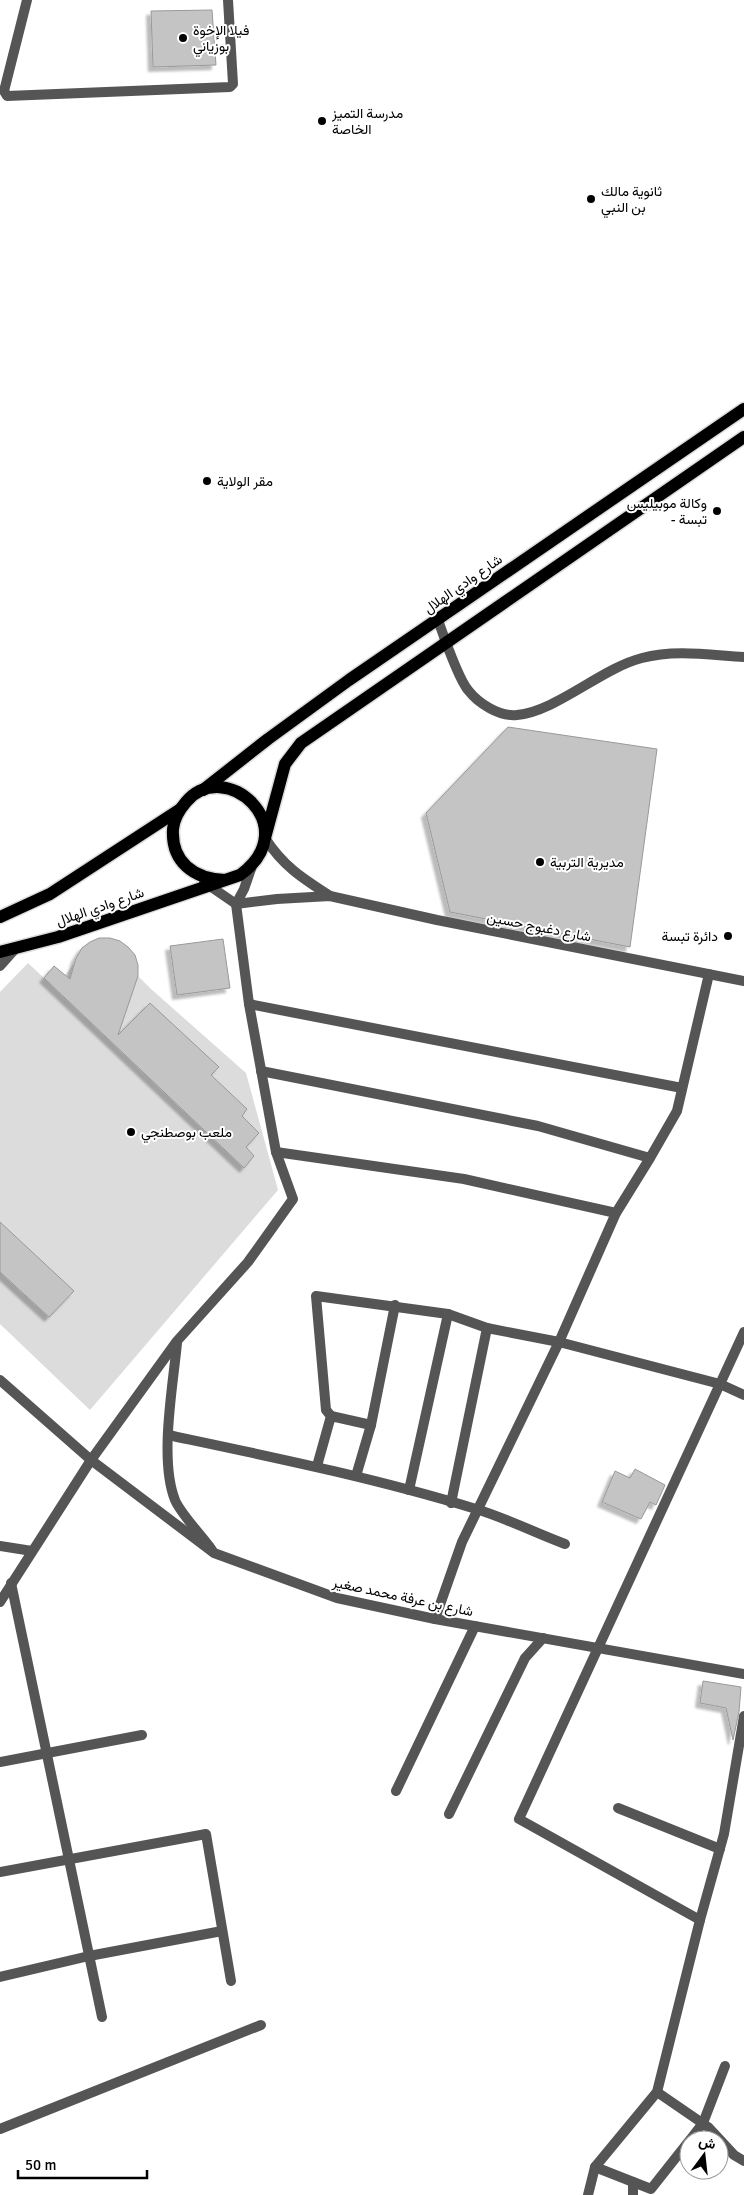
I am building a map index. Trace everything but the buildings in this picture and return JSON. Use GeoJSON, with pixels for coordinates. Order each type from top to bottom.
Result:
{"type":"FeatureCollection","features":[{"type":"Feature","properties":{"kind":"main road","name":"شارع وادي الهلال"},"geometry":{"type":"LineString","coordinates":[[203,790],[268,739],[744,409]]}},
{"type":"Feature","properties":{"kind":"main road"},"geometry":{"type":"LineString","coordinates":[[265,838],[264,823],[258,809],[247,797],[234,790],[218,788],[203,790],[189,798],[179,810],[174,824],[173,839],[181,859],[196,874],[210,879],[225,880],[240,875],[252,866],[261,853],[285,764],[302,743],[744,438]]}},
{"type":"Feature","properties":{"kind":"main road","name":"شارع وادي الهلال"},"geometry":{"type":"LineString","coordinates":[[0,917],[50,894],[179,810]]}},
{"type":"Feature","properties":{"kind":"main road","name":"شارع وادي الهلال"},"geometry":{"type":"LineString","coordinates":[[0,952],[58,938],[225,880]]}},
{"type":"Feature","properties":{"kind":"street"},"geometry":{"type":"LineString","coordinates":[[27,0],[4,90],[7,96],[230,88],[233,84],[228,0]]}},
{"type":"Feature","properties":{"kind":"street"},"geometry":{"type":"LineString","coordinates":[[438,620],[466,689],[478,701],[495,710],[516,715],[543,708],[619,667],[640,658],[666,653],[744,657]]}},
{"type":"Feature","properties":{"kind":"street"},"geometry":{"type":"LineString","coordinates":[[265,838],[277,857],[295,874],[330,896]]}},
{"type":"Feature","properties":{"kind":"street"},"geometry":{"type":"LineString","coordinates":[[0,1602],[91,1460],[177,1341],[248,1262],[293,1199],[276,1152],[249,1004],[236,904],[244,889],[252,866]]}},
{"type":"Feature","properties":{"kind":"street"},"geometry":{"type":"LineString","coordinates":[[196,874],[208,885],[236,904],[330,896]]}},
{"type":"Feature","properties":{"kind":"street","name":"شارع دغبوج حسين"},"geometry":{"type":"LineString","coordinates":[[330,896],[437,920],[744,981]]}},
{"type":"Feature","properties":{"kind":"street"},"geometry":{"type":"LineString","coordinates":[[0,966],[16,948]]}},
{"type":"Feature","properties":{"kind":"street"},"geometry":{"type":"LineString","coordinates":[[435,1619],[462,1542],[559,1342],[616,1213],[677,1111],[709,974]]}},
{"type":"Feature","properties":{"kind":"street"},"geometry":{"type":"LineString","coordinates":[[249,1004],[682,1088]]}},
{"type":"Feature","properties":{"kind":"street"},"geometry":{"type":"LineString","coordinates":[[261,1071],[538,1126],[650,1158]]}},
{"type":"Feature","properties":{"kind":"street"},"geometry":{"type":"LineString","coordinates":[[276,1152],[464,1179],[616,1213]]}},
{"type":"Feature","properties":{"kind":"street"},"geometry":{"type":"LineString","coordinates":[[371,1425],[331,1416],[326,1410],[316,1296],[395,1305],[448,1314],[487,1328],[559,1342],[720,1384],[744,1395]]}},
{"type":"Feature","properties":{"kind":"street"},"geometry":{"type":"LineString","coordinates":[[356,1476],[371,1425],[395,1305]]}},
{"type":"Feature","properties":{"kind":"street"},"geometry":{"type":"LineString","coordinates":[[409,1490],[448,1314]]}},
{"type":"Feature","properties":{"kind":"street"},"geometry":{"type":"LineString","coordinates":[[451,1503],[487,1328]]}},
{"type":"Feature","properties":{"kind":"street"},"geometry":{"type":"LineString","coordinates":[[700,1920],[519,1819],[744,1332]]}},
{"type":"Feature","properties":{"kind":"street"},"geometry":{"type":"LineString","coordinates":[[177,1341],[168,1435],[169,1473],[175,1501],[214,1552]]}},
{"type":"Feature","properties":{"kind":"street","name":"شارع بن عرفة محمد صغير"},"geometry":{"type":"LineString","coordinates":[[0,1380],[5,1390],[91,1460],[214,1552],[337,1598],[435,1619],[744,1674]]}},
{"type":"Feature","properties":{"kind":"street"},"geometry":{"type":"LineString","coordinates":[[317,1466],[331,1416]]}},
{"type":"Feature","properties":{"kind":"street"},"geometry":{"type":"LineString","coordinates":[[168,1435],[317,1466],[409,1490],[477,1509],[565,1544]]}},
{"type":"Feature","properties":{"kind":"street"},"geometry":{"type":"LineString","coordinates":[[0,1546],[32,1551]]}},
{"type":"Feature","properties":{"kind":"street"},"geometry":{"type":"LineString","coordinates":[[11,1584],[102,2017]]}},
{"type":"Feature","properties":{"kind":"street"},"geometry":{"type":"LineString","coordinates":[[396,1791],[475,1626]]}},
{"type":"Feature","properties":{"kind":"street"},"geometry":{"type":"LineString","coordinates":[[449,1814],[525,1658],[543,1638]]}},
{"type":"Feature","properties":{"kind":"street"},"geometry":{"type":"LineString","coordinates":[[588,2195],[596,2167],[657,2092],[700,1920],[724,1834],[744,1716]]}},
{"type":"Feature","properties":{"kind":"street"},"geometry":{"type":"LineString","coordinates":[[0,1762],[142,1735]]}},
{"type":"Feature","properties":{"kind":"street"},"geometry":{"type":"LineString","coordinates":[[618,1808],[720,1849]]}},
{"type":"Feature","properties":{"kind":"street"},"geometry":{"type":"LineString","coordinates":[[0,1872],[206,1834],[231,1981]]}},
{"type":"Feature","properties":{"kind":"street"},"geometry":{"type":"LineString","coordinates":[[0,1977],[89,1956],[222,1931]]}},
{"type":"Feature","properties":{"kind":"street"},"geometry":{"type":"LineString","coordinates":[[0,2129],[261,2025]]}},
{"type":"Feature","properties":{"kind":"street"},"geometry":{"type":"LineString","coordinates":[[697,2130],[703,2123],[725,2066]]}},
{"type":"Feature","properties":{"kind":"street"},"geometry":{"type":"LineString","coordinates":[[657,2092],[703,2123],[734,2155],[744,2161]]}},
{"type":"Feature","properties":{"kind":"street"},"geometry":{"type":"LineString","coordinates":[[596,2167],[651,2189],[679,2153]]}},
{"type":"Feature","properties":{"kind":"street"},"geometry":{"type":"LineString","coordinates":[[633,2182],[633,2195]]}},
{"type":"Feature","properties":{"kind":"shaded area","name":"ملعب بوصطنجي"},"geometry":{"type":"Polygon","coordinates":[[[99,938],[116,940],[128,947],[135,959],[138,976],[246,1073],[278,1190],[90,1410],[0,1324],[0,992],[28,963],[44,978],[54,966],[65,975],[83,949],[99,938]]]}},
{"type":"Feature","properties":{"kind":"place","name":"فيلا الإخوة بوزياني"},"geometry":{"type":"Point","coordinates":[183,38]}},
{"type":"Feature","properties":{"kind":"place","name":"مدرسة التميز الخاصة"},"geometry":{"type":"Point","coordinates":[322,121]}},
{"type":"Feature","properties":{"kind":"place","name":"ثانوية مالك بن النبي"},"geometry":{"type":"Point","coordinates":[591,199]}},
{"type":"Feature","properties":{"kind":"place","name":"مقر الولاية"},"geometry":{"type":"Point","coordinates":[207,481]}},
{"type":"Feature","properties":{"kind":"place","name":"وكالة موبيليس - تبسة"},"geometry":{"type":"Point","coordinates":[717,511]}},
{"type":"Feature","properties":{"kind":"place","name":"مديرية التربية"},"geometry":{"type":"Point","coordinates":[540,862]}},
{"type":"Feature","properties":{"kind":"place","name":"دائرة تبسة"},"geometry":{"type":"Point","coordinates":[728,936]}},
{"type":"Feature","properties":{"kind":"place","name":"ملعب بوصطنجي"},"geometry":{"type":"Point","coordinates":[131,1132]}}]}
